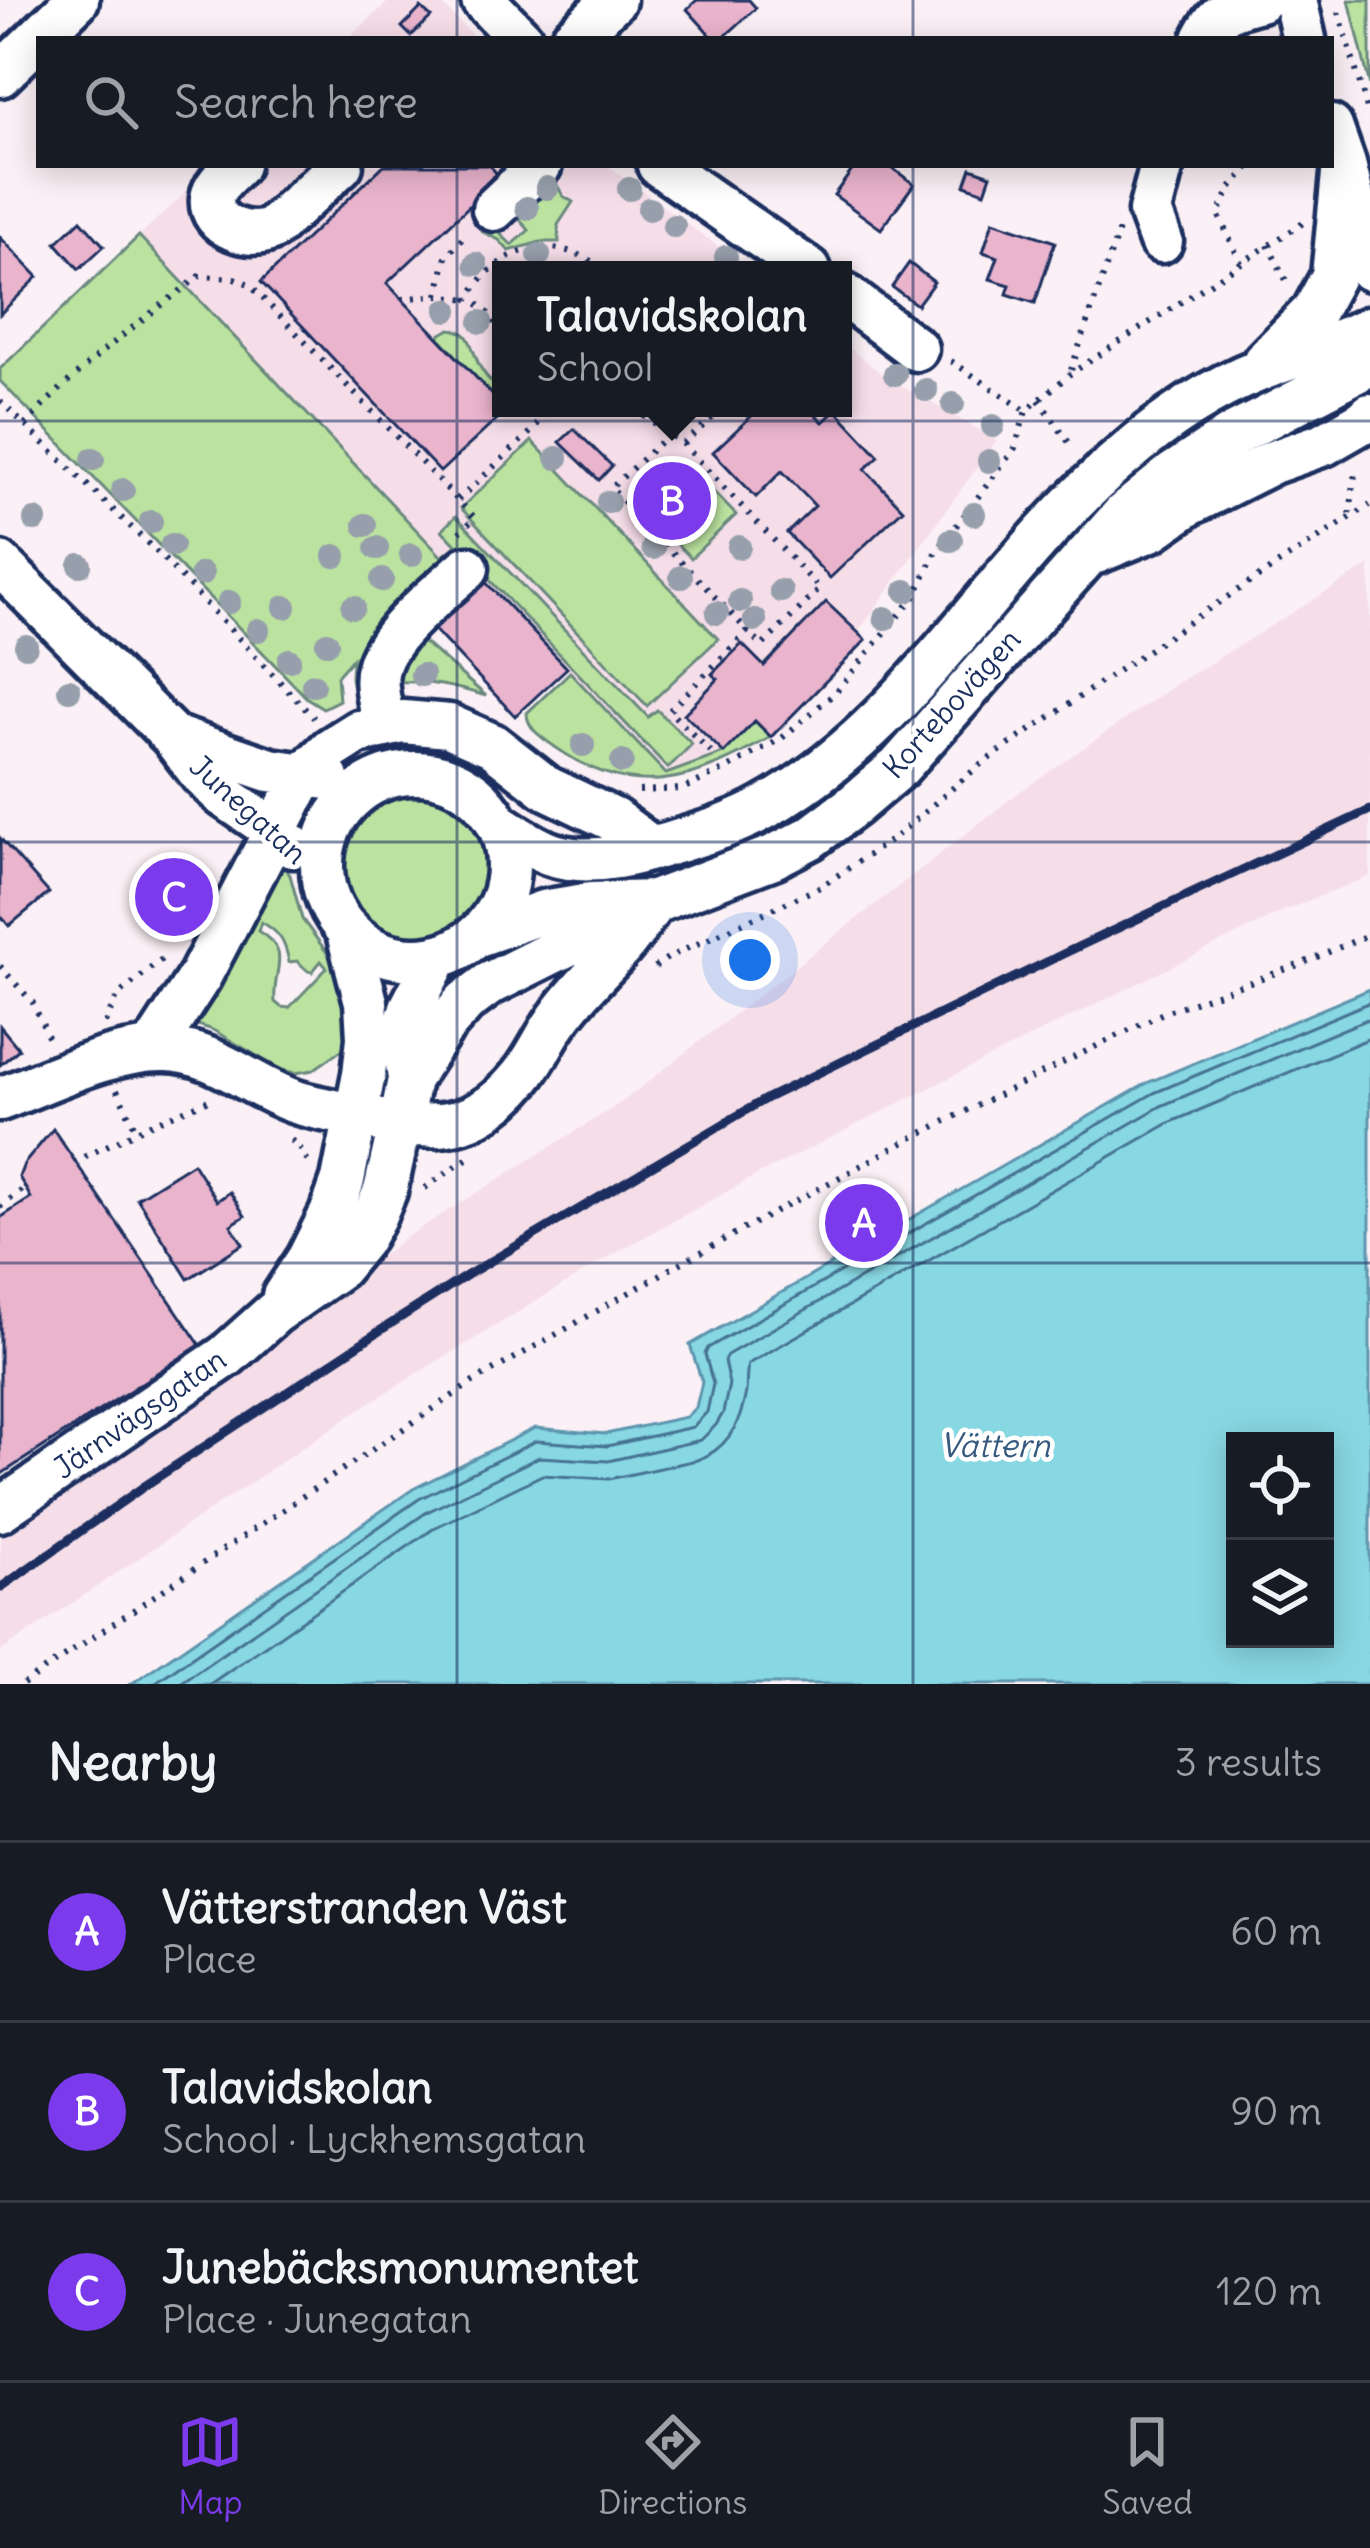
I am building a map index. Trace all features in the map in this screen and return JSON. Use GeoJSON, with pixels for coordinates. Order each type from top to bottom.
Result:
{"type":"FeatureCollection","features":[{"type":"Feature","properties":{"kind":"street"},"geometry":{"type":"LineString","coordinates":[[40,36],[77,0]]}},
{"type":"Feature","properties":{"kind":"street"},"geometry":{"type":"LineString","coordinates":[[575,36],[614,0]]}},
{"type":"Feature","properties":{"kind":"street"},"geometry":{"type":"LineString","coordinates":[[1205,36],[1224,11],[1260,0]]}},
{"type":"Feature","properties":{"kind":"street"},"geometry":{"type":"LineString","coordinates":[[1295,0],[1303,36]]}},
{"type":"Feature","properties":{"kind":"street"},"geometry":{"type":"LineString","coordinates":[[0,75],[36,40]]}},
{"type":"Feature","properties":{"kind":"street"},"geometry":{"type":"LineString","coordinates":[[1338,145],[1370,214]]}},
{"type":"Feature","properties":{"kind":"street"},"geometry":{"type":"LineString","coordinates":[[1338,145],[1370,268]]}},
{"type":"Feature","properties":{"kind":"street"},"geometry":{"type":"LineString","coordinates":[[1255,371],[1303,301],[1333,276],[1338,145]]}},
{"type":"Feature","properties":{"kind":"street"},"geometry":{"type":"LineString","coordinates":[[233,168],[219,183],[212,204],[222,220],[249,235],[273,229],[338,168]]}},
{"type":"Feature","properties":{"kind":"street"},"geometry":{"type":"LineString","coordinates":[[494,209],[537,168]]}},
{"type":"Feature","properties":{"kind":"street"},"geometry":{"type":"LineString","coordinates":[[663,168],[795,261]]}},
{"type":"Feature","properties":{"kind":"street"},"geometry":{"type":"LineString","coordinates":[[1161,168],[1150,211],[1161,241]]}},
{"type":"Feature","properties":{"kind":"street"},"geometry":{"type":"LineString","coordinates":[[1303,301],[1370,289]]}},
{"type":"Feature","properties":{"kind":"street"},"geometry":{"type":"LineString","coordinates":[[852,301],[916,349]]}},
{"type":"Feature","properties":{"kind":"street","name":"Kortebovägen"},"geometry":{"type":"LineString","coordinates":[[498,824],[549,854],[595,859],[653,849],[763,809],[806,782],[884,715],[1049,526],[1123,455],[1190,406],[1255,371],[1370,328]]}},
{"type":"Feature","properties":{"kind":"street","name":"Kortebovägen"},"geometry":{"type":"LineString","coordinates":[[478,935],[543,912],[591,904],[654,902],[773,857],[809,838],[898,766],[1124,514],[1231,436],[1370,364]]}},
{"type":"Feature","properties":{"kind":"street"},"geometry":{"type":"LineString","coordinates":[[1084,556],[1153,529],[1189,504],[1274,462],[1324,444],[1370,415]]}},
{"type":"Feature","properties":{"kind":"street"},"geometry":{"type":"LineString","coordinates":[[381,710],[378,664],[459,554]]}},
{"type":"Feature","properties":{"kind":"street","name":"Junegatan"},"geometry":{"type":"LineString","coordinates":[[0,564],[172,736],[202,775],[298,851],[324,883]]}},
{"type":"Feature","properties":{"kind":"street"},"geometry":{"type":"LineString","coordinates":[[381,710],[492,745],[548,788],[614,820],[653,849]]}},
{"type":"Feature","properties":{"kind":"street"},"geometry":{"type":"LineString","coordinates":[[152,1050],[200,976],[305,774],[381,710]]}},
{"type":"Feature","properties":{"kind":"street","name":"Junegatan"},"geometry":{"type":"LineString","coordinates":[[172,736],[270,770],[369,785]]}},
{"type":"Feature","properties":{"kind":"street"},"geometry":{"type":"LineString","coordinates":[[405,773],[442,777],[475,795],[498,824],[508,862],[507,883],[491,920],[460,948],[410,959],[382,953],[346,929],[332,908],[322,858],[334,821],[369,785],[405,773]]}},
{"type":"Feature","properties":{"kind":"street"},"geometry":{"type":"LineString","coordinates":[[410,1079],[443,1027],[488,984],[654,902]]}},
{"type":"Feature","properties":{"kind":"street"},"geometry":{"type":"LineString","coordinates":[[0,1100],[104,1060],[152,1050],[196,1054],[314,1108],[400,1125],[451,1124],[478,1114],[521,1077],[561,1014],[626,942],[654,902]]}},
{"type":"Feature","properties":{"kind":"street","name":"Järnvägsgatan"},"geometry":{"type":"LineString","coordinates":[[274,1312],[309,1258],[343,1180],[368,1038],[366,1002],[346,929]]}},
{"type":"Feature","properties":{"kind":"street","name":"Järnvägsgatan"},"geometry":{"type":"LineString","coordinates":[[0,1510],[226,1356],[274,1312],[338,1268],[361,1240],[385,1191],[410,1079],[403,1034],[438,956]]}},
{"type":"Feature","properties":{"kind":"path"},"geometry":{"type":"LineString","coordinates":[[1334,0],[1370,118]]}},
{"type":"Feature","properties":{"kind":"path"},"geometry":{"type":"LineString","coordinates":[[1241,263],[1218,214],[1231,187],[1249,168]]}},
{"type":"Feature","properties":{"kind":"path"},"geometry":{"type":"LineString","coordinates":[[438,295],[446,256],[494,209]]}},
{"type":"Feature","properties":{"kind":"path"},"geometry":{"type":"LineString","coordinates":[[633,792],[682,789],[782,738],[836,692],[915,596],[937,551],[1015,448],[1026,411],[1070,374],[1294,227],[1318,217]]}},
{"type":"Feature","properties":{"kind":"path"},"geometry":{"type":"LineString","coordinates":[[1070,374],[1120,228]]}},
{"type":"Feature","properties":{"kind":"path"},"geometry":{"type":"LineString","coordinates":[[1268,245],[1303,301]]}},
{"type":"Feature","properties":{"kind":"path"},"geometry":{"type":"LineString","coordinates":[[502,261],[540,248],[563,248],[592,261]]}},
{"type":"Feature","properties":{"kind":"path"},"geometry":{"type":"LineString","coordinates":[[468,299],[492,269]]}},
{"type":"Feature","properties":{"kind":"path"},"geometry":{"type":"LineString","coordinates":[[25,425],[53,394],[200,276],[235,278],[249,284],[475,518],[459,554]]}},
{"type":"Feature","properties":{"kind":"path"},"geometry":{"type":"LineString","coordinates":[[402,299],[438,295],[468,299],[492,316]]}},
{"type":"Feature","properties":{"kind":"path"},"geometry":{"type":"LineString","coordinates":[[916,349],[930,348],[1026,411]]}},
{"type":"Feature","properties":{"kind":"path"},"geometry":{"type":"LineString","coordinates":[[1039,400],[1070,444]]}},
{"type":"Feature","properties":{"kind":"path"},"geometry":{"type":"LineString","coordinates":[[0,401],[161,556],[314,718],[381,710]]}},
{"type":"Feature","properties":{"kind":"path"},"geometry":{"type":"LineString","coordinates":[[458,500],[543,417]]}},
{"type":"Feature","properties":{"kind":"path"},"geometry":{"type":"LineString","coordinates":[[646,417],[683,444],[820,589],[762,646],[610,488],[669,434]]}},
{"type":"Feature","properties":{"kind":"path"},"geometry":{"type":"LineString","coordinates":[[683,444],[713,417]]}},
{"type":"Feature","properties":{"kind":"path"},"geometry":{"type":"LineString","coordinates":[[1350,516],[1356,466],[1370,474]]}},
{"type":"Feature","properties":{"kind":"path"},"geometry":{"type":"LineString","coordinates":[[711,752],[669,711],[748,631]]}},
{"type":"Feature","properties":{"kind":"path"},"geometry":{"type":"LineString","coordinates":[[23,1684],[473,1382],[679,1264],[910,1139],[1165,1012],[1370,934]]}},
{"type":"Feature","properties":{"kind":"path"},"geometry":{"type":"LineString","coordinates":[[0,966],[33,1003],[66,1075]]}},
{"type":"Feature","properties":{"kind":"path"},"geometry":{"type":"LineString","coordinates":[[0,1207],[25,1188]]}},
{"type":"Feature","properties":{"kind":"shaded area"},"geometry":{"type":"Polygon","coordinates":[[[390,0],[438,0],[473,36],[351,36],[390,0]]]}},
{"type":"Feature","properties":{"kind":"shaded area"},"geometry":{"type":"Polygon","coordinates":[[[212,168],[611,168],[738,261],[492,261],[492,417],[852,417],[852,350],[886,377],[997,440],[858,632],[866,640],[771,736],[755,721],[724,753],[667,775],[567,669],[515,716],[427,622],[442,557],[139,236],[212,168]]]}},
{"type":"Feature","properties":{"kind":"shaded area"},"geometry":{"type":"Polygon","coordinates":[[[1370,565],[1370,876],[1288,909],[1056,1024],[759,1174],[619,1251],[364,1406],[0,1652],[0,1538],[196,1405],[406,1237],[622,1102],[1018,793],[1176,684],[1370,565]]]}},
{"type":"Feature","properties":{"kind":"green space"},"geometry":{"type":"Polygon","coordinates":[[[1349,0],[1370,0],[1370,86],[1349,0]]]}},
{"type":"Feature","properties":{"kind":"green space"},"geometry":{"type":"Polygon","coordinates":[[[554,179],[563,196],[573,202],[558,225],[559,242],[509,251],[483,232],[494,228],[512,245],[529,230],[513,212],[554,179]]]}},
{"type":"Feature","properties":{"kind":"green space"},"geometry":{"type":"Polygon","coordinates":[[[139,236],[442,557],[454,547],[465,560],[369,688],[354,694],[352,659],[337,676],[339,700],[323,708],[307,698],[0,381],[0,369],[139,236]]]}},
{"type":"Feature","properties":{"kind":"green space"},"geometry":{"type":"Polygon","coordinates":[[[450,329],[468,338],[492,382],[492,394],[438,336],[450,329]]]}},
{"type":"Feature","properties":{"kind":"green space"},"geometry":{"type":"Polygon","coordinates":[[[532,441],[718,639],[647,706],[461,508],[532,441]]]}},
{"type":"Feature","properties":{"kind":"green space"},"geometry":{"type":"Polygon","coordinates":[[[696,474],[736,515],[691,558],[651,518],[696,474]]]}},
{"type":"Feature","properties":{"kind":"green space"},"geometry":{"type":"Polygon","coordinates":[[[456,516],[648,717],[657,710],[692,744],[668,768],[442,530],[456,516]]]}},
{"type":"Feature","properties":{"kind":"green space"},"geometry":{"type":"Polygon","coordinates":[[[412,642],[426,644],[486,696],[442,685],[395,682],[388,666],[412,642]]]}},
{"type":"Feature","properties":{"kind":"green space"},"geometry":{"type":"Polygon","coordinates":[[[570,672],[666,774],[724,753],[755,721],[771,737],[690,774],[664,780],[611,775],[555,747],[530,724],[527,713],[570,672]]]}},
{"type":"Feature","properties":{"kind":"green space"},"geometry":{"type":"Polygon","coordinates":[[[415,794],[443,800],[467,815],[482,839],[488,867],[482,895],[467,919],[443,934],[415,940],[387,934],[363,919],[348,895],[342,867],[348,839],[363,815],[387,800],[415,794]]]}},
{"type":"Feature","properties":{"kind":"green space"},"geometry":{"type":"Polygon","coordinates":[[[278,858],[290,875],[302,919],[343,974],[351,1035],[343,1049],[313,1070],[296,1073],[281,1070],[213,1030],[183,1020],[278,858]],[[261,922],[258,931],[278,954],[275,1002],[289,1008],[327,968],[321,961],[312,972],[297,961],[289,962],[281,938],[261,922]]]}},
{"type":"Feature","properties":{"kind":"water","name":"Vättern"},"geometry":{"type":"Polygon","coordinates":[[[1370,989],[1370,1684],[131,1684],[413,1489],[535,1428],[606,1434],[686,1417],[696,1407],[702,1382],[690,1345],[1149,1082],[1370,989]]]}},
{"type":"Feature","properties":{"kind":"building"},"geometry":{"type":"Polygon","coordinates":[[[697,0],[749,0],[756,8],[725,36],[711,36],[687,9],[697,0]]]}},
{"type":"Feature","properties":{"kind":"building"},"geometry":{"type":"Polygon","coordinates":[[[421,8],[431,17],[411,36],[402,27],[421,8]]]}},
{"type":"Feature","properties":{"kind":"building"},"geometry":{"type":"Polygon","coordinates":[[[381,168],[492,168],[500,177],[387,283],[492,394],[492,417],[499,417],[440,472],[261,282],[381,168]]]}},
{"type":"Feature","properties":{"kind":"building"},"geometry":{"type":"Polygon","coordinates":[[[854,168],[892,168],[914,184],[881,229],[834,195],[854,168]]]}},
{"type":"Feature","properties":{"kind":"building"},"geometry":{"type":"Polygon","coordinates":[[[971,168],[991,175],[985,192],[965,185],[971,168]]]}},
{"type":"Feature","properties":{"kind":"building"},"geometry":{"type":"Polygon","coordinates":[[[81,220],[104,246],[79,269],[56,243],[81,220]]]}},
{"type":"Feature","properties":{"kind":"building"},"geometry":{"type":"Polygon","coordinates":[[[993,221],[1055,242],[1035,303],[1007,294],[1010,285],[990,279],[998,257],[983,252],[993,221]]]}},
{"type":"Feature","properties":{"kind":"building"},"geometry":{"type":"Polygon","coordinates":[[[0,237],[38,277],[0,314],[0,237]]]}},
{"type":"Feature","properties":{"kind":"building"},"geometry":{"type":"Polygon","coordinates":[[[909,263],[934,282],[917,305],[892,287],[909,263]]]}},
{"type":"Feature","properties":{"kind":"building"},"geometry":{"type":"Polygon","coordinates":[[[750,417],[818,417],[823,422],[843,417],[879,456],[865,469],[903,509],[830,578],[787,533],[815,506],[782,471],[756,497],[713,452],[750,417]]]}},
{"type":"Feature","properties":{"kind":"building"},"geometry":{"type":"Polygon","coordinates":[[[574,429],[612,466],[599,480],[560,442],[574,429]]]}},
{"type":"Feature","properties":{"kind":"building"},"geometry":{"type":"Polygon","coordinates":[[[476,572],[567,668],[515,716],[425,620],[476,572]]]}},
{"type":"Feature","properties":{"kind":"building"},"geometry":{"type":"Polygon","coordinates":[[[826,602],[866,640],[771,737],[755,721],[724,753],[684,714],[718,679],[712,674],[742,644],[764,666],[826,602]]]}},
{"type":"Feature","properties":{"kind":"building"},"geometry":{"type":"Polygon","coordinates":[[[0,838],[49,893],[9,926],[0,915],[0,838]]]}},
{"type":"Feature","properties":{"kind":"building"},"geometry":{"type":"Polygon","coordinates":[[[0,1026],[19,1049],[0,1065],[0,1026]]]}},
{"type":"Feature","properties":{"kind":"building"},"geometry":{"type":"Polygon","coordinates":[[[53,1129],[200,1345],[0,1475],[0,1218],[31,1198],[19,1177],[53,1129]]]}},
{"type":"Feature","properties":{"kind":"building"},"geometry":{"type":"Polygon","coordinates":[[[193,1163],[217,1201],[230,1192],[245,1216],[231,1225],[243,1244],[188,1279],[137,1198],[193,1163]]]}},
{"type":"Feature","properties":{"kind":"railway"},"geometry":{"type":"LineString","coordinates":[[0,1588],[381,1330],[767,1098],[1370,810]]}},
{"type":"Feature","properties":{"kind":"place","name":"Talavidskolan"},"geometry":{"type":"Point","coordinates":[672,501]}},
{"type":"Feature","properties":{"kind":"place","name":"Junebäcksmonumentet"},"geometry":{"type":"Point","coordinates":[174,897]}},
{"type":"Feature","properties":{"kind":"place","name":"Vätterstranden Väst"},"geometry":{"type":"Point","coordinates":[864,1223]}}]}
